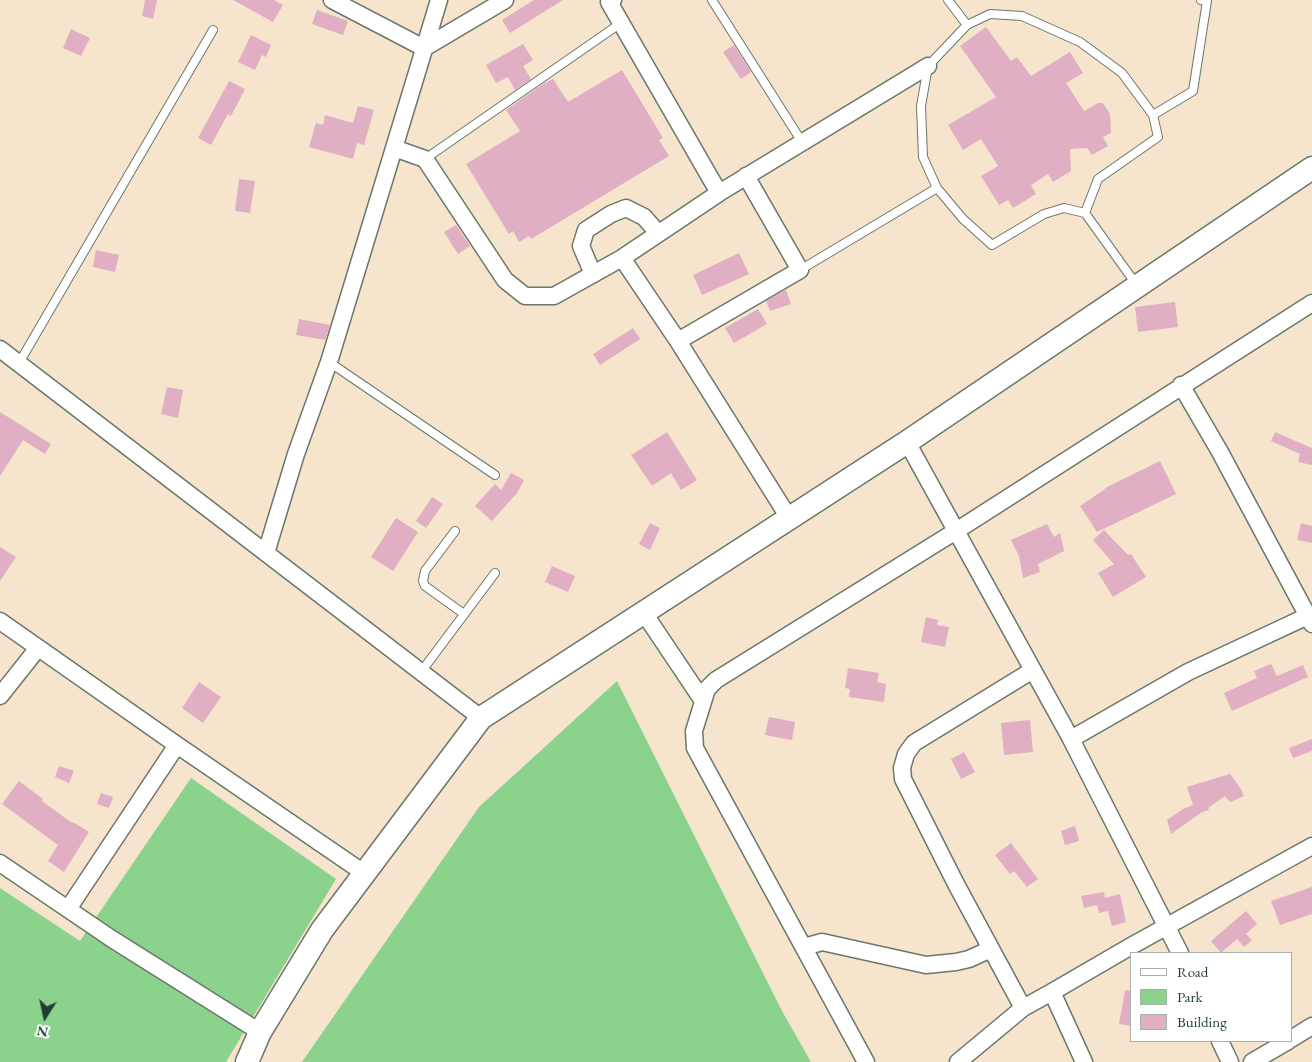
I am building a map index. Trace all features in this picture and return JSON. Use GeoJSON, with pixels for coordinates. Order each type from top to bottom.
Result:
{"type":"FeatureCollection","features":[{"type":"Feature","properties":{"kind":"street"},"geometry":{"type":"LineString","coordinates":[[332,0],[424,48]]}},
{"type":"Feature","properties":{"kind":"street"},"geometry":{"type":"LineString","coordinates":[[266,553],[296,454],[329,362],[439,0]]}},
{"type":"Feature","properties":{"kind":"street"},"geometry":{"type":"LineString","coordinates":[[424,48],[505,0]]}},
{"type":"Feature","properties":{"kind":"street"},"geometry":{"type":"LineString","coordinates":[[610,1],[718,193]]}},
{"type":"Feature","properties":{"kind":"street"},"geometry":{"type":"LineString","coordinates":[[394,148],[425,160],[505,280],[526,296],[554,296],[622,258],[718,193],[928,66]]}},
{"type":"Feature","properties":{"kind":"street"},"geometry":{"type":"LineString","coordinates":[[247,1062],[260,1032],[322,930],[480,718],[907,442],[1312,168]]}},
{"type":"Feature","properties":{"kind":"street"},"geometry":{"type":"LineString","coordinates":[[678,341],[800,270],[746,176]]}},
{"type":"Feature","properties":{"kind":"street"},"geometry":{"type":"LineString","coordinates":[[593,274],[581,246],[586,230],[611,214],[626,208],[644,217],[658,234]]}},
{"type":"Feature","properties":{"kind":"street"},"geometry":{"type":"LineString","coordinates":[[622,258],[678,341],[789,518]]}},
{"type":"Feature","properties":{"kind":"street"},"geometry":{"type":"LineString","coordinates":[[866,1062],[695,748],[694,731],[707,689],[716,680],[956,531],[1312,303]]}},
{"type":"Feature","properties":{"kind":"street"},"geometry":{"type":"LineString","coordinates":[[0,349],[480,718]]}},
{"type":"Feature","properties":{"kind":"street"},"geometry":{"type":"LineString","coordinates":[[1071,739],[1188,672],[1311,618],[1220,452],[1181,386]]}},
{"type":"Feature","properties":{"kind":"street"},"geometry":{"type":"LineString","coordinates":[[907,442],[1071,739],[1168,926],[1180,952]]}},
{"type":"Feature","properties":{"kind":"street"},"geometry":{"type":"LineString","coordinates":[[644,613],[703,701]]}},
{"type":"Feature","properties":{"kind":"street"},"geometry":{"type":"LineString","coordinates":[[0,621],[364,873]]}},
{"type":"Feature","properties":{"kind":"street"},"geometry":{"type":"LineString","coordinates":[[0,696],[38,648]]}},
{"type":"Feature","properties":{"kind":"street"},"geometry":{"type":"LineString","coordinates":[[1023,1008],[907,787],[903,778],[902,768],[906,754],[914,742],[1033,670]]}},
{"type":"Feature","properties":{"kind":"street"},"geometry":{"type":"LineString","coordinates":[[68,909],[177,745]]}},
{"type":"Feature","properties":{"kind":"street"},"geometry":{"type":"LineString","coordinates":[[958,1062],[1023,1008],[1312,846]]}},
{"type":"Feature","properties":{"kind":"street"},"geometry":{"type":"LineString","coordinates":[[0,863],[112,939],[260,1032]]}},
{"type":"Feature","properties":{"kind":"street"},"geometry":{"type":"LineString","coordinates":[[804,947],[822,942],[926,965],[969,959],[991,949]]}},
{"type":"Feature","properties":{"kind":"street"},"geometry":{"type":"LineString","coordinates":[[1052,992],[1084,1062]]}},
{"type":"Feature","properties":{"kind":"street"},"geometry":{"type":"LineString","coordinates":[[1292,1038],[1312,1026]]}},
{"type":"Feature","properties":{"kind":"street"},"geometry":{"type":"LineString","coordinates":[[1220,1042],[1230,1062]]}},
{"type":"Feature","properties":{"kind":"street"},"geometry":{"type":"LineString","coordinates":[[1252,1062],[1286,1042]]}},
{"type":"Feature","properties":{"kind":"lane"},"geometry":{"type":"LineString","coordinates":[[712,0],[802,142]]}},
{"type":"Feature","properties":{"kind":"lane"},"geometry":{"type":"LineString","coordinates":[[948,0],[967,25]]}},
{"type":"Feature","properties":{"kind":"lane"},"geometry":{"type":"LineString","coordinates":[[1153,115],[1192,91],[1207,1],[1201,0]]}},
{"type":"Feature","properties":{"kind":"lane"},"geometry":{"type":"LineString","coordinates":[[1085,213],[1098,179],[1158,137],[1153,115],[1122,73],[1080,42],[1022,16],[990,14],[967,25],[928,66],[921,106],[923,157],[937,188],[963,219],[992,245],[1044,214],[1064,208],[1085,213],[1137,286]]}},
{"type":"Feature","properties":{"kind":"lane"},"geometry":{"type":"LineString","coordinates":[[425,160],[621,22]]}},
{"type":"Feature","properties":{"kind":"lane"},"geometry":{"type":"LineString","coordinates":[[19,363],[213,30]]}},
{"type":"Feature","properties":{"kind":"lane"},"geometry":{"type":"LineString","coordinates":[[800,270],[937,188]]}},
{"type":"Feature","properties":{"kind":"lane"},"geometry":{"type":"LineString","coordinates":[[329,362],[495,475]]}},
{"type":"Feature","properties":{"kind":"lane"},"geometry":{"type":"LineString","coordinates":[[455,531],[425,571],[423,581],[426,586],[464,614]]}},
{"type":"Feature","properties":{"kind":"lane"},"geometry":{"type":"LineString","coordinates":[[421,672],[495,573]]}},
{"type":"Feature","properties":{"kind":"green space"},"geometry":{"type":"Polygon","coordinates":[[[617,681],[782,1011],[811,1062],[302,1062],[479,807],[617,681]]]}},
{"type":"Feature","properties":{"kind":"green space"},"geometry":{"type":"Polygon","coordinates":[[[191,778],[336,879],[226,1062],[0,1062],[0,888],[80,941],[191,778]]]}},
{"type":"Feature","properties":{"kind":"building"},"geometry":{"type":"Polygon","coordinates":[[[145,0],[157,0],[153,19],[142,16],[145,0]]]}},
{"type":"Feature","properties":{"kind":"building"},"geometry":{"type":"Polygon","coordinates":[[[233,0],[274,0],[283,5],[273,22],[233,0]]]}},
{"type":"Feature","properties":{"kind":"building"},"geometry":{"type":"Polygon","coordinates":[[[534,0],[563,0],[510,33],[502,20],[534,0]]]}},
{"type":"Feature","properties":{"kind":"building"},"geometry":{"type":"Polygon","coordinates":[[[317,10],[348,21],[343,35],[312,24],[317,10]]]}},
{"type":"Feature","properties":{"kind":"building"},"geometry":{"type":"Polygon","coordinates":[[[986,27],[1011,61],[1017,57],[1031,76],[1070,52],[1083,73],[1066,83],[1084,111],[1098,103],[1103,103],[1110,114],[1111,133],[1103,137],[1108,146],[1092,155],[1087,148],[1070,149],[1071,171],[1053,182],[1048,174],[1031,185],[1036,194],[1013,208],[1008,200],[999,205],[981,176],[998,166],[981,139],[963,150],[948,125],[996,97],[960,46],[986,27]]]}},
{"type":"Feature","properties":{"kind":"building"},"geometry":{"type":"Polygon","coordinates":[[[71,29],[90,38],[81,56],[63,48],[71,29]]]}},
{"type":"Feature","properties":{"kind":"building"},"geometry":{"type":"Polygon","coordinates":[[[251,35],[271,45],[266,57],[262,55],[255,70],[238,62],[251,35]]]}},
{"type":"Feature","properties":{"kind":"building"},"geometry":{"type":"Polygon","coordinates":[[[523,44],[533,60],[523,66],[531,79],[515,90],[508,77],[496,83],[486,65],[523,44]]]}},
{"type":"Feature","properties":{"kind":"building"},"geometry":{"type":"Polygon","coordinates":[[[734,45],[751,72],[741,79],[723,52],[734,45]]]}},
{"type":"Feature","properties":{"kind":"building"},"geometry":{"type":"Polygon","coordinates":[[[622,70],[663,138],[659,140],[669,156],[531,239],[529,236],[519,242],[513,231],[509,234],[466,164],[520,131],[506,110],[543,84],[553,79],[568,102],[622,70]]]}},
{"type":"Feature","properties":{"kind":"building"},"geometry":{"type":"Polygon","coordinates":[[[229,81],[245,89],[231,116],[228,114],[211,145],[198,138],[229,81]]]}},
{"type":"Feature","properties":{"kind":"building"},"geometry":{"type":"Polygon","coordinates":[[[358,106],[374,110],[364,145],[357,143],[353,159],[309,147],[316,123],[323,125],[325,115],[353,123],[358,106]]]}},
{"type":"Feature","properties":{"kind":"building"},"geometry":{"type":"Polygon","coordinates":[[[239,179],[255,181],[250,213],[235,211],[239,179]]]}},
{"type":"Feature","properties":{"kind":"building"},"geometry":{"type":"Polygon","coordinates":[[[456,225],[470,246],[458,254],[444,232],[456,225]]]}},
{"type":"Feature","properties":{"kind":"building"},"geometry":{"type":"Polygon","coordinates":[[[96,250],[119,255],[115,272],[93,267],[96,250]]]}},
{"type":"Feature","properties":{"kind":"building"},"geometry":{"type":"Polygon","coordinates":[[[739,253],[749,274],[702,295],[693,275],[739,253]]]}},
{"type":"Feature","properties":{"kind":"building"},"geometry":{"type":"Polygon","coordinates":[[[786,290],[791,304],[770,311],[766,301],[786,290]]]}},
{"type":"Feature","properties":{"kind":"building"},"geometry":{"type":"Polygon","coordinates":[[[1175,302],[1178,327],[1138,332],[1135,307],[1175,302]]]}},
{"type":"Feature","properties":{"kind":"building"},"geometry":{"type":"Polygon","coordinates":[[[758,309],[767,324],[734,343],[725,328],[758,309]]]}},
{"type":"Feature","properties":{"kind":"building"},"geometry":{"type":"Polygon","coordinates":[[[299,319],[330,325],[325,340],[296,335],[299,319]]]}},
{"type":"Feature","properties":{"kind":"building"},"geometry":{"type":"Polygon","coordinates":[[[633,328],[640,339],[600,365],[593,354],[633,328]]]}},
{"type":"Feature","properties":{"kind":"building"},"geometry":{"type":"Polygon","coordinates":[[[167,387],[183,390],[178,418],[161,414],[167,387]]]}},
{"type":"Feature","properties":{"kind":"building"},"geometry":{"type":"Polygon","coordinates":[[[0,412],[51,444],[45,454],[23,440],[0,476],[0,412]]]}},
{"type":"Feature","properties":{"kind":"building"},"geometry":{"type":"Polygon","coordinates":[[[667,432],[697,480],[681,490],[671,473],[652,486],[631,455],[667,432]]]}},
{"type":"Feature","properties":{"kind":"building"},"geometry":{"type":"Polygon","coordinates":[[[1275,432],[1312,448],[1312,465],[1298,462],[1300,454],[1271,441],[1275,432]]]}},
{"type":"Feature","properties":{"kind":"building"},"geometry":{"type":"Polygon","coordinates":[[[1160,461],[1176,494],[1097,532],[1080,506],[1105,488],[1160,461]]]}},
{"type":"Feature","properties":{"kind":"building"},"geometry":{"type":"Polygon","coordinates":[[[511,473],[524,480],[517,493],[492,521],[475,506],[495,484],[501,490],[511,473]]]}},
{"type":"Feature","properties":{"kind":"building"},"geometry":{"type":"Polygon","coordinates":[[[432,497],[443,504],[426,528],[416,521],[432,497]]]}},
{"type":"Feature","properties":{"kind":"building"},"geometry":{"type":"Polygon","coordinates":[[[396,518],[418,532],[393,571],[371,557],[396,518]]]}},
{"type":"Feature","properties":{"kind":"building"},"geometry":{"type":"Polygon","coordinates":[[[650,523],[660,528],[650,550],[639,544],[650,523]]]}},
{"type":"Feature","properties":{"kind":"building"},"geometry":{"type":"Polygon","coordinates":[[[1301,523],[1312,526],[1312,543],[1297,540],[1301,523]]]}},
{"type":"Feature","properties":{"kind":"building"},"geometry":{"type":"Polygon","coordinates":[[[1047,524],[1054,537],[1060,533],[1064,551],[1038,564],[1040,572],[1023,578],[1019,556],[1011,540],[1047,524]]]}},
{"type":"Feature","properties":{"kind":"building"},"geometry":{"type":"Polygon","coordinates":[[[1104,530],[1128,555],[1131,554],[1146,577],[1113,597],[1098,573],[1114,564],[1093,540],[1104,530]]]}},
{"type":"Feature","properties":{"kind":"building"},"geometry":{"type":"Polygon","coordinates":[[[0,547],[16,557],[0,581],[0,547]]]}},
{"type":"Feature","properties":{"kind":"building"},"geometry":{"type":"Polygon","coordinates":[[[552,566],[575,576],[568,592],[545,582],[552,566]]]}},
{"type":"Feature","properties":{"kind":"building"},"geometry":{"type":"Polygon","coordinates":[[[926,617],[938,620],[937,625],[949,627],[945,647],[921,642],[926,617]]]}},
{"type":"Feature","properties":{"kind":"building"},"geometry":{"type":"Polygon","coordinates":[[[1271,664],[1277,676],[1303,665],[1308,677],[1232,711],[1224,693],[1257,678],[1254,671],[1271,664]]]}},
{"type":"Feature","properties":{"kind":"building"},"geometry":{"type":"Polygon","coordinates":[[[848,668],[879,673],[877,682],[886,684],[884,702],[849,697],[850,689],[845,688],[848,668]]]}},
{"type":"Feature","properties":{"kind":"building"},"geometry":{"type":"Polygon","coordinates":[[[199,682],[221,697],[203,723],[182,708],[199,682]]]}},
{"type":"Feature","properties":{"kind":"building"},"geometry":{"type":"Polygon","coordinates":[[[769,717],[795,722],[792,740],[765,735],[769,717]]]}},
{"type":"Feature","properties":{"kind":"building"},"geometry":{"type":"Polygon","coordinates":[[[1030,720],[1033,752],[1004,755],[1001,723],[1030,720]]]}},
{"type":"Feature","properties":{"kind":"building"},"geometry":{"type":"Polygon","coordinates":[[[1312,739],[1312,751],[1293,758],[1289,748],[1312,739]]]}},
{"type":"Feature","properties":{"kind":"building"},"geometry":{"type":"Polygon","coordinates":[[[964,752],[975,772],[961,779],[951,759],[964,752]]]}},
{"type":"Feature","properties":{"kind":"building"},"geometry":{"type":"Polygon","coordinates":[[[59,766],[74,771],[69,783],[55,777],[59,766]]]}},
{"type":"Feature","properties":{"kind":"building"},"geometry":{"type":"Polygon","coordinates":[[[1230,774],[1244,796],[1230,802],[1225,796],[1208,808],[1209,810],[1202,812],[1171,834],[1167,820],[1183,809],[1193,805],[1187,787],[1230,774]]]}},
{"type":"Feature","properties":{"kind":"building"},"geometry":{"type":"Polygon","coordinates":[[[19,781],[72,823],[89,832],[64,872],[48,861],[58,845],[2,804],[19,781]]]}},
{"type":"Feature","properties":{"kind":"building"},"geometry":{"type":"Polygon","coordinates":[[[101,793],[113,797],[109,808],[97,804],[101,793]]]}},
{"type":"Feature","properties":{"kind":"building"},"geometry":{"type":"Polygon","coordinates":[[[1075,826],[1079,841],[1065,845],[1061,831],[1075,826]]]}},
{"type":"Feature","properties":{"kind":"building"},"geometry":{"type":"Polygon","coordinates":[[[1011,843],[1038,879],[1027,887],[1014,871],[1010,874],[995,855],[1011,843]]]}},
{"type":"Feature","properties":{"kind":"building"},"geometry":{"type":"Polygon","coordinates":[[[1312,887],[1312,914],[1280,925],[1271,901],[1312,887]]]}},
{"type":"Feature","properties":{"kind":"building"},"geometry":{"type":"Polygon","coordinates":[[[1104,892],[1105,898],[1120,894],[1126,922],[1112,926],[1108,911],[1099,913],[1097,905],[1084,908],[1081,896],[1104,892]]]}},
{"type":"Feature","properties":{"kind":"building"},"geometry":{"type":"Polygon","coordinates":[[[1246,911],[1257,924],[1246,934],[1252,940],[1244,947],[1237,939],[1220,952],[1211,941],[1246,911]]]}},
{"type":"Feature","properties":{"kind":"building"},"geometry":{"type":"Polygon","coordinates":[[[1125,990],[1130,991],[1130,1026],[1119,1024],[1125,990]]]}}]}
